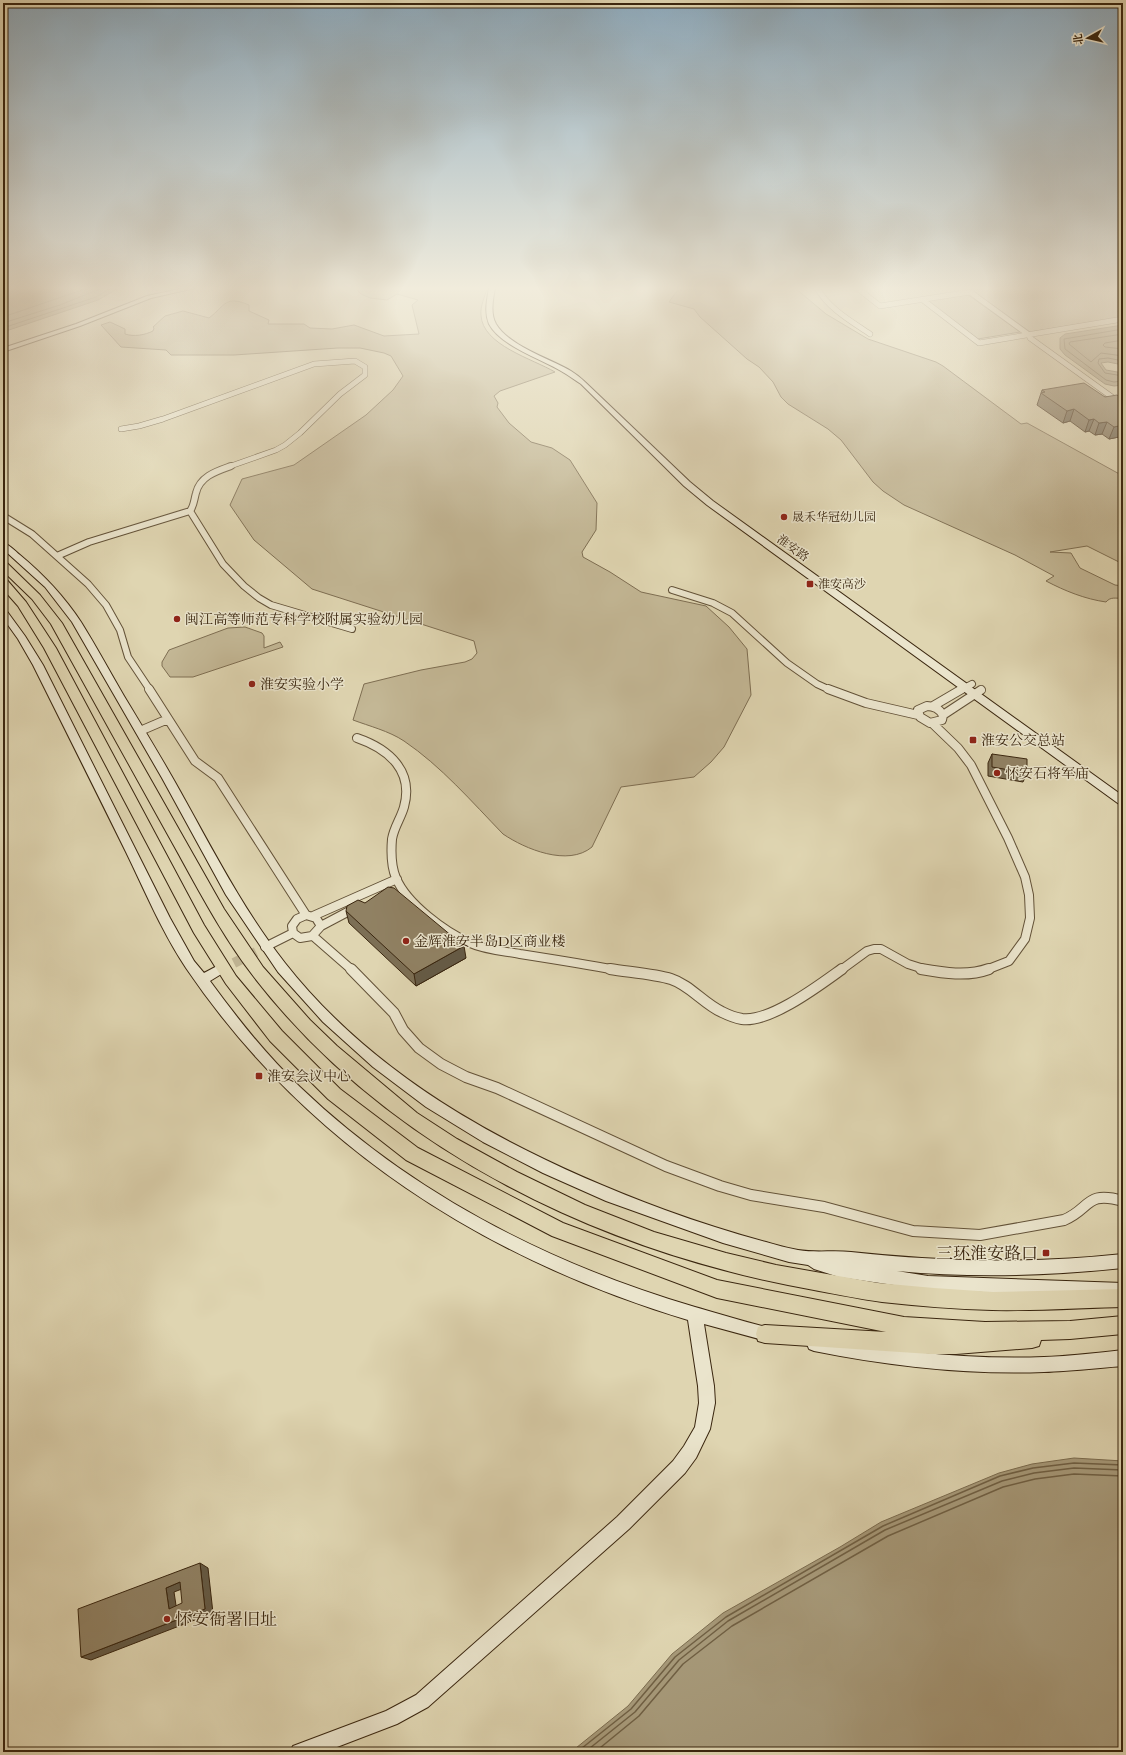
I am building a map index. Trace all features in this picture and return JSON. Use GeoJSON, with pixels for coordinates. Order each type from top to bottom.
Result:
{"type":"FeatureCollection","features":[{"type":"Feature","properties":{"kind":"highway"},"geometry":{"type":"LineString","coordinates":[[3,565],[36,597],[56,623],[219,913],[258,971],[304,1025],[357,1074],[417,1122],[451,1144],[511,1178],[579,1211],[654,1240],[733,1264],[776,1274],[878,1292],[934,1297],[993,1301],[1123,1298]]}},
{"type":"Feature","properties":{"kind":"highway"},"geometry":{"type":"LineString","coordinates":[[3,582],[22,604],[50,648],[196,922],[231,980],[276,1036],[334,1094],[412,1154],[558,1230],[717,1288],[904,1326],[985,1331],[1070,1330],[1119,1325]]}},
{"type":"Feature","properties":{"kind":"highway"},"geometry":{"type":"LineString","coordinates":[[765,1334],[900,1343],[956,1344],[1071,1336],[1119,1325]]}},
{"type":"Feature","properties":{"kind":"main road","name":"淮安路"},"geometry":{"type":"LineString","coordinates":[[563,370],[578,379],[686,484],[710,503],[969,685]]}},
{"type":"Feature","properties":{"kind":"main road","name":"淮安路"},"geometry":{"type":"LineString","coordinates":[[570,370],[579,375],[607,398],[694,484],[969,685],[1123,800]]}},
{"type":"Feature","properties":{"kind":"main road"},"geometry":{"type":"LineString","coordinates":[[3,545],[44,582],[67,608],[196,829],[261,949],[336,1029],[397,1078],[469,1128],[554,1172],[620,1200],[728,1238],[799,1257],[839,1270],[928,1283],[1123,1290]]}},
{"type":"Feature","properties":{"kind":"main road"},"geometry":{"type":"LineString","coordinates":[[3,612],[22,638],[38,665],[152,896],[189,962],[239,1029],[286,1083],[338,1131],[398,1176],[461,1216],[534,1255],[606,1286],[695,1316],[765,1334],[842,1350],[934,1362],[1033,1365],[1123,1358]]}},
{"type":"Feature","properties":{"kind":"main road","name":"淮安路"},"geometry":{"type":"LineString","coordinates":[[978,692],[1123,792]]}},
{"type":"Feature","properties":{"kind":"main road"},"geometry":{"type":"LineString","coordinates":[[202,980],[219,970]]}},
{"type":"Feature","properties":{"kind":"main road"},"geometry":{"type":"LineString","coordinates":[[799,1257],[845,1259],[891,1265],[933,1268],[994,1270],[1061,1268],[1123,1261]]}},
{"type":"Feature","properties":{"kind":"main road"},"geometry":{"type":"LineString","coordinates":[[298,1752],[384,1720],[422,1701],[624,1524],[679,1467],[700,1436],[706,1412],[706,1386],[695,1316]]}},
{"type":"Feature","properties":{"kind":"street"},"geometry":{"type":"LineString","coordinates":[[121,429],[139,426],[163,419],[298,370]]}},
{"type":"Feature","properties":{"kind":"street"},"geometry":{"type":"LineString","coordinates":[[57,556],[89,542],[190,511],[193,507],[196,491],[209,474],[276,450],[285,445],[315,420],[337,396],[362,379],[365,375],[365,370]]}},
{"type":"Feature","properties":{"kind":"street"},"geometry":{"type":"LineString","coordinates":[[1074,370],[1123,405]]}},
{"type":"Feature","properties":{"kind":"street"},"geometry":{"type":"LineString","coordinates":[[190,511],[223,564],[244,586],[259,598],[271,605],[352,629]]}},
{"type":"Feature","properties":{"kind":"street"},"geometry":{"type":"LineString","coordinates":[[3,516],[28,530],[88,584],[106,605],[120,630],[128,657],[195,761],[218,778],[310,915],[319,919],[321,926]]}},
{"type":"Feature","properties":{"kind":"street"},"geometry":{"type":"LineString","coordinates":[[356,738],[367,741],[386,752],[404,774],[407,793],[404,805],[393,832],[392,842],[392,858],[399,883],[422,910],[456,936],[472,944],[499,950],[671,979],[691,990],[721,1012],[742,1019],[767,1015],[785,1006],[820,985],[867,951],[874,949],[881,949],[908,964],[922,968],[967,975],[990,970],[1009,962],[1022,946],[1030,918],[1030,900],[1027,885],[1017,856],[971,765],[958,748],[932,723],[923,720],[918,716],[863,703],[823,687],[775,654],[744,621],[726,609],[708,601],[672,590]]}},
{"type":"Feature","properties":{"kind":"street"},"geometry":{"type":"LineString","coordinates":[[918,716],[918,710],[920,708],[933,706],[969,685]]}},
{"type":"Feature","properties":{"kind":"street"},"geometry":{"type":"LineString","coordinates":[[932,723],[942,720],[943,715],[978,692]]}},
{"type":"Feature","properties":{"kind":"street"},"geometry":{"type":"LineString","coordinates":[[933,706],[939,709],[943,715]]}},
{"type":"Feature","properties":{"kind":"street"},"geometry":{"type":"LineString","coordinates":[[140,731],[168,719]]}},
{"type":"Feature","properties":{"kind":"street"},"geometry":{"type":"LineString","coordinates":[[362,905],[321,926],[317,933],[313,936],[304,938],[296,936],[291,930],[294,922],[301,916],[310,915],[399,883]]}},
{"type":"Feature","properties":{"kind":"street"},"geometry":{"type":"LineString","coordinates":[[381,896],[399,883]]}},
{"type":"Feature","properties":{"kind":"street"},"geometry":{"type":"LineString","coordinates":[[261,949],[293,933]]}},
{"type":"Feature","properties":{"kind":"street"},"geometry":{"type":"LineString","coordinates":[[313,936],[341,959],[394,1013],[403,1030],[419,1048],[441,1064],[466,1077],[497,1088],[666,1166],[720,1186],[751,1194],[824,1207],[913,1231],[944,1234],[980,1235],[1064,1220],[1071,1218],[1082,1207],[1096,1198],[1105,1196],[1123,1201]]}},
{"type":"Feature","properties":{"kind":"shaded area"},"geometry":{"type":"Polygon","coordinates":[[[399,370],[551,370],[555,372],[500,391],[494,396],[498,403],[497,407],[509,423],[531,442],[552,448],[570,460],[597,503],[596,530],[582,552],[583,557],[641,592],[706,606],[729,627],[747,649],[751,695],[724,747],[711,762],[694,777],[621,787],[592,847],[582,853],[571,856],[547,854],[512,840],[503,834],[456,785],[418,751],[392,734],[353,720],[364,684],[421,670],[465,662],[472,659],[477,653],[474,641],[312,589],[254,540],[230,505],[242,479],[294,465],[366,415],[393,390],[403,376],[399,370]]]}},
{"type":"Feature","properties":{"kind":"shaded area"},"geometry":{"type":"Polygon","coordinates":[[[762,370],[948,370],[1021,424],[1027,423],[1123,476],[1123,564],[1087,546],[1050,552],[1071,553],[1080,568],[1115,585],[1123,586],[1123,598],[1112,598],[1106,602],[1098,601],[1060,588],[1046,581],[1054,576],[1015,555],[904,505],[883,491],[873,482],[841,440],[828,429],[788,404],[781,397],[773,382],[762,370]]]}},
{"type":"Feature","properties":{"kind":"shaded area"},"geometry":{"type":"Polygon","coordinates":[[[245,627],[262,633],[264,636],[264,648],[280,642],[283,647],[193,677],[170,677],[162,666],[162,662],[169,650],[228,628],[245,627]]]}},
{"type":"Feature","properties":{"kind":"water"},"geometry":{"type":"Polygon","coordinates":[[[1086,370],[1106,370],[1123,373],[1123,385],[1114,386],[1105,384],[1086,370]]]}},
{"type":"Feature","properties":{"kind":"water"},"geometry":{"type":"Polygon","coordinates":[[[1074,1458],[1123,1461],[1123,1752],[571,1752],[628,1706],[672,1654],[723,1613],[840,1547],[881,1522],[999,1473],[1032,1464],[1074,1458]]]}},
{"type":"Feature","properties":{"kind":"building"},"geometry":{"type":"Polygon","coordinates":[[[1084,383],[1105,397],[1117,395],[1123,399],[1123,425],[1114,427],[1107,422],[1099,423],[1094,419],[1089,420],[1074,409],[1067,411],[1041,393],[1045,392],[1042,390],[1084,383]]]}},
{"type":"Feature","properties":{"kind":"building"},"geometry":{"type":"Polygon","coordinates":[[[992,754],[1027,759],[1027,773],[992,767],[992,754]]]}},
{"type":"Feature","properties":{"kind":"building","name":"金辉淮安半岛D区商业楼"},"geometry":{"type":"Polygon","coordinates":[[[388,887],[394,888],[464,946],[414,974],[346,911],[347,906],[358,900],[365,903],[388,887]]]}},
{"type":"Feature","properties":{"kind":"building","name":"怀安衙署旧址"},"geometry":{"type":"Polygon","coordinates":[[[200,1563],[205,1609],[81,1657],[78,1609],[200,1563]],[[180,1582],[166,1588],[169,1609],[182,1603],[180,1582]]]}},
{"type":"Feature","properties":{"kind":"tunnel"},"geometry":{"type":"LineString","coordinates":[[222,969],[256,952]]}},
{"type":"Feature","properties":{"kind":"place","name":"晟禾华冠幼儿园"},"geometry":{"type":"Point","coordinates":[784,517]}},
{"type":"Feature","properties":{"kind":"place","name":"淮安高沙"},"geometry":{"type":"Point","coordinates":[810,584]}},
{"type":"Feature","properties":{"kind":"place","name":"闽江高等师范专科学校附属实验幼儿园"},"geometry":{"type":"Point","coordinates":[177,619]}},
{"type":"Feature","properties":{"kind":"place","name":"淮安实验小学"},"geometry":{"type":"Point","coordinates":[252,684]}},
{"type":"Feature","properties":{"kind":"place","name":"淮安公交总站"},"geometry":{"type":"Point","coordinates":[973,740]}},
{"type":"Feature","properties":{"kind":"place","name":"怀安石将军庙"},"geometry":{"type":"Point","coordinates":[997,773]}},
{"type":"Feature","properties":{"kind":"place","name":"金辉淮安半岛D区商业楼"},"geometry":{"type":"Point","coordinates":[406,941]}},
{"type":"Feature","properties":{"kind":"place","name":"淮安会议中心"},"geometry":{"type":"Point","coordinates":[259,1076]}},
{"type":"Feature","properties":{"kind":"place","name":"三环淮安路口"},"geometry":{"type":"Point","coordinates":[1046,1253]}},
{"type":"Feature","properties":{"kind":"place","name":"怀安衙署旧址"},"geometry":{"type":"Point","coordinates":[167,1619]}}]}
